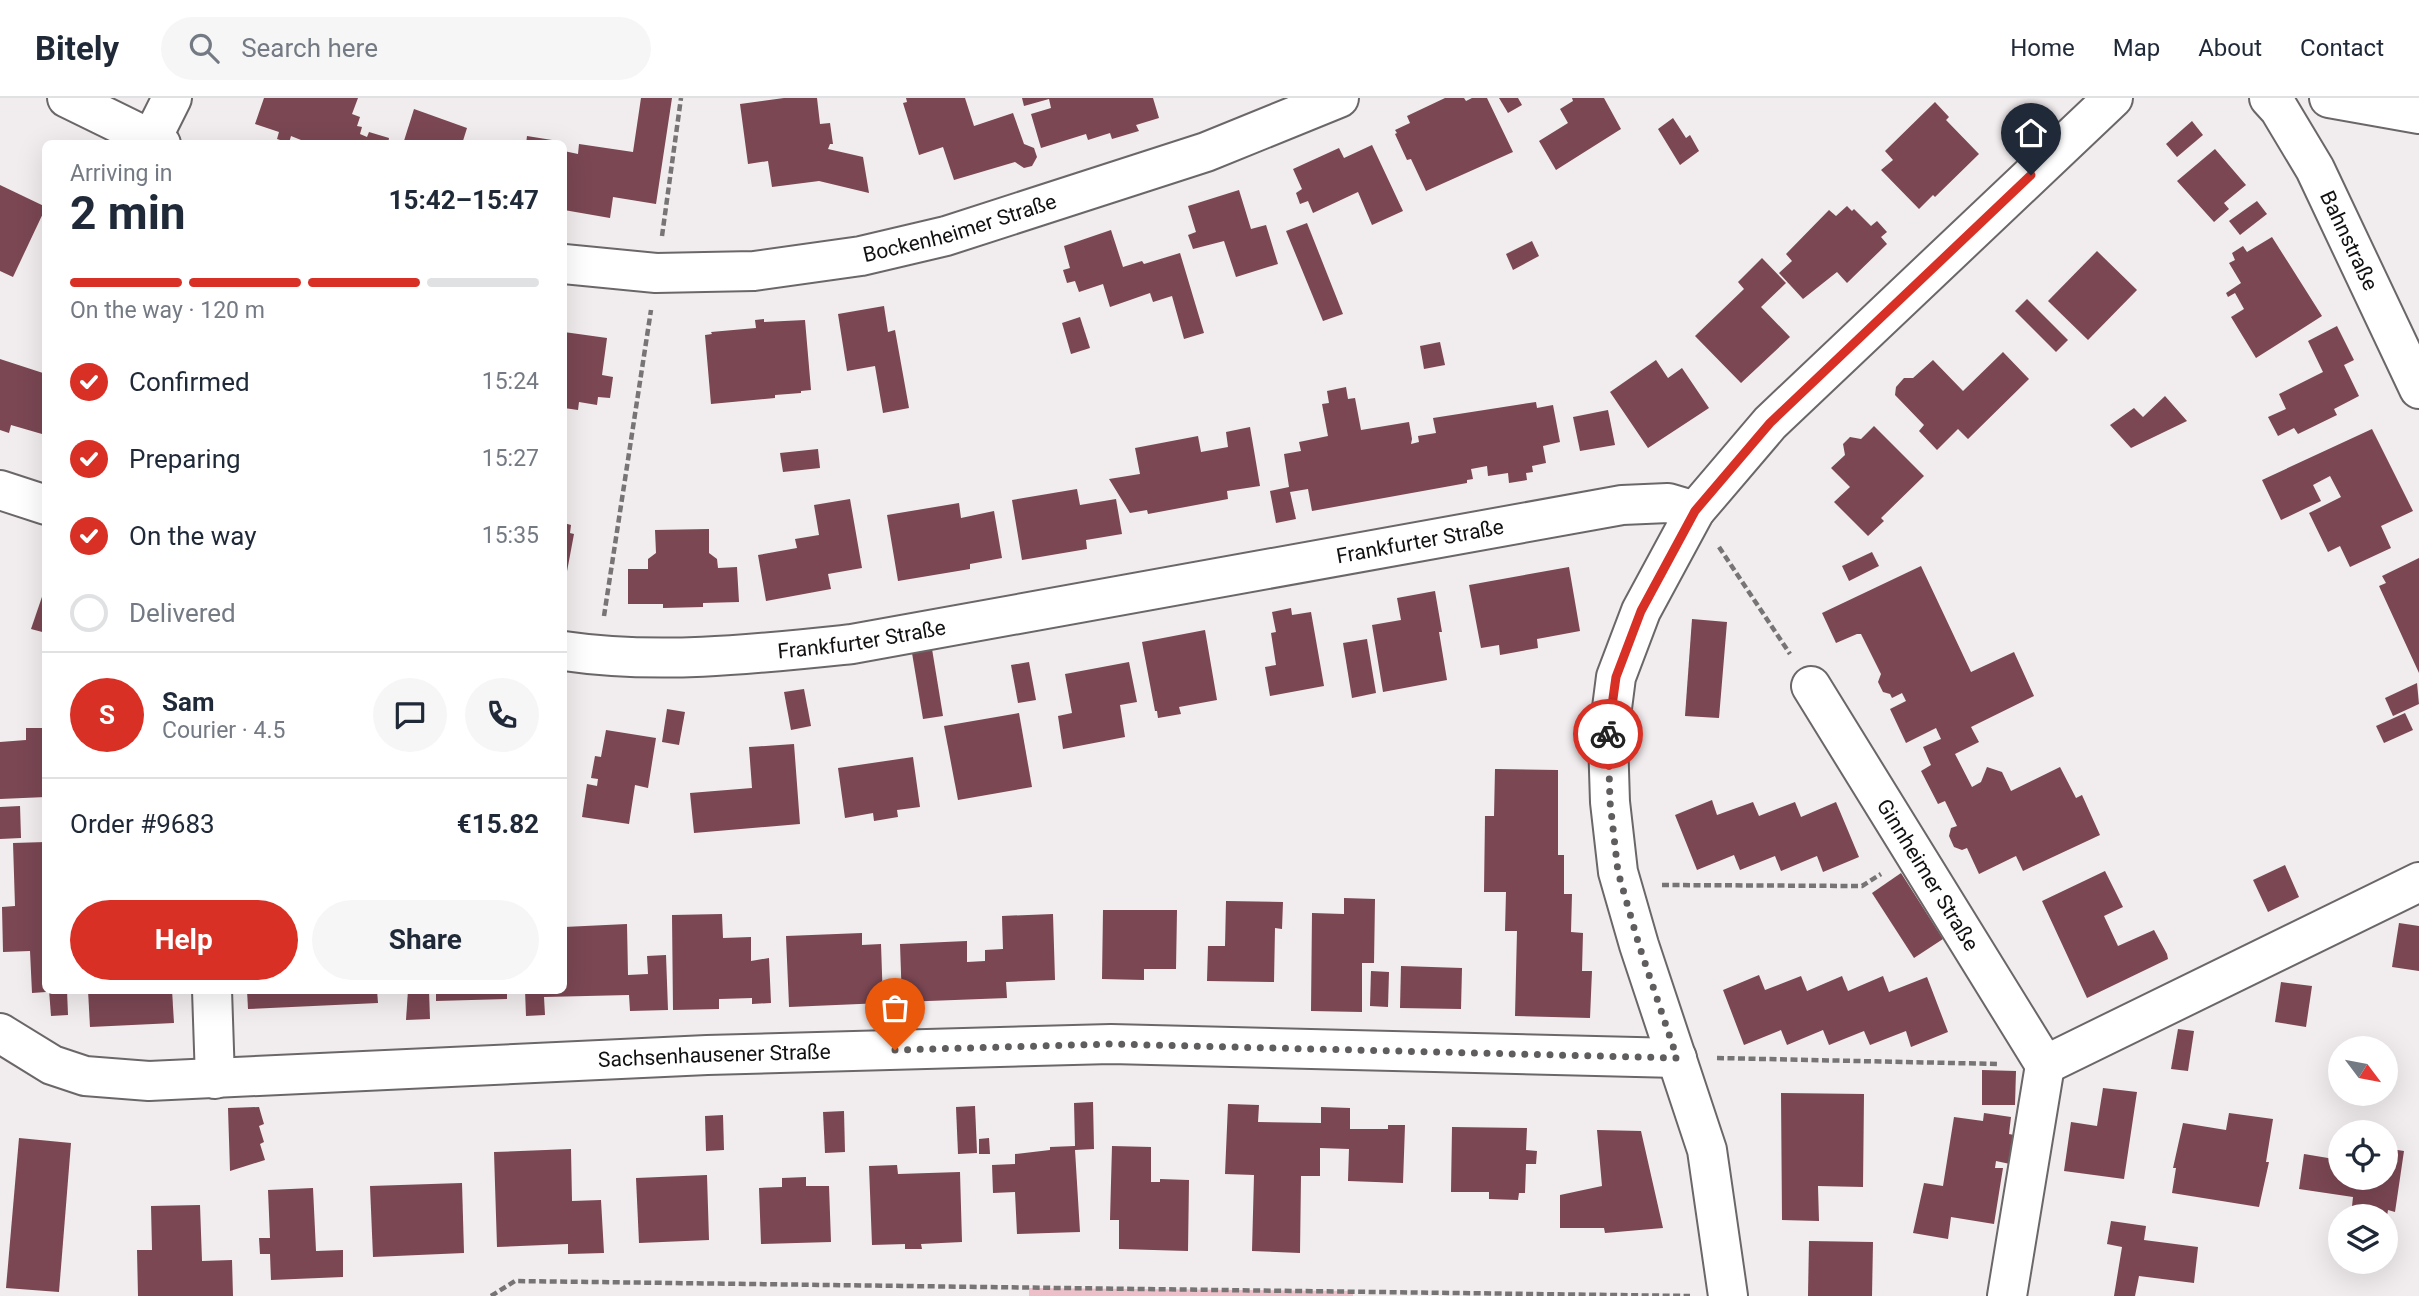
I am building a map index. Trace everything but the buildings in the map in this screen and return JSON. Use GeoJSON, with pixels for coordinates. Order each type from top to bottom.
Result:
{"type":"FeatureCollection","features":[{"type":"Feature","properties":{"kind":"street"},"geometry":{"type":"LineString","coordinates":[[67,98],[152,140]]}},
{"type":"Feature","properties":{"kind":"street"},"geometry":{"type":"LineString","coordinates":[[157,140],[172,98]]}},
{"type":"Feature","properties":{"kind":"street","name":"Bockenheimer Straße"},"geometry":{"type":"LineString","coordinates":[[567,264],[656,273],[754,271],[861,256],[946,236],[1206,152],[1339,98]]}},
{"type":"Feature","properties":{"kind":"street"},"geometry":{"type":"LineString","coordinates":[[1728,1296],[1707,1150],[1639,945],[1618,872],[1610,802],[1608,739],[1616,677],[1641,611],[1695,511],[1770,423],[2113,98]]}},
{"type":"Feature","properties":{"kind":"street","name":"Bahnstraße"},"geometry":{"type":"LineString","coordinates":[[2269,98],[2279,109],[2315,169],[2419,388]]}},
{"type":"Feature","properties":{"kind":"street"},"geometry":{"type":"LineString","coordinates":[[2329,98],[2419,114]]}},
{"type":"Feature","properties":{"kind":"street"},"geometry":{"type":"LineString","coordinates":[[0,490],[42,504]]}},
{"type":"Feature","properties":{"kind":"street","name":"Frankfurter Straße"},"geometry":{"type":"LineString","coordinates":[[581,653],[730,657],[852,644],[1622,505],[1668,503],[1695,511]]}},
{"type":"Feature","properties":{"kind":"street","name":"Ginnheimer Straße"},"geometry":{"type":"LineString","coordinates":[[1811,687],[2045,1065]]}},
{"type":"Feature","properties":{"kind":"street"},"geometry":{"type":"LineString","coordinates":[[2007,1296],[2045,1065],[2419,882]]}},
{"type":"Feature","properties":{"kind":"street"},"geometry":{"type":"LineString","coordinates":[[212,994],[215,1079]]}},
{"type":"Feature","properties":{"kind":"street","name":"Sachsenhausener Straße"},"geometry":{"type":"LineString","coordinates":[[0,1033],[52,1065],[85,1076],[149,1081],[707,1055],[1111,1044],[1677,1058]]}},
{"type":"Feature","properties":{"kind":"path"},"geometry":{"type":"LineString","coordinates":[[581,653],[656,273],[681,98]]}},
{"type":"Feature","properties":{"kind":"path"},"geometry":{"type":"LineString","coordinates":[[1695,511],[1811,687]]}},
{"type":"Feature","properties":{"kind":"path"},"geometry":{"type":"LineString","coordinates":[[1622,884],[1862,886],[1914,854]]}},
{"type":"Feature","properties":{"kind":"path"},"geometry":{"type":"LineString","coordinates":[[1677,1058],[2045,1065]]}},
{"type":"Feature","properties":{"kind":"path"},"geometry":{"type":"LineString","coordinates":[[491,1296],[515,1281],[1698,1296]]}},
{"type":"Feature","properties":{"kind":"shaded area"},"geometry":{"type":"Polygon","coordinates":[[[1029,1288],[1353,1291],[1353,1296],[1029,1296],[1029,1288]]]}},
{"type":"Feature","properties":{"kind":"way so far"},"geometry":{"type":"LineString","coordinates":[[895,1050],[1111,1044],[1677,1058],[1618,872],[1610,802],[1608,734]]}},
{"type":"Feature","properties":{"kind":"route"},"geometry":{"type":"LineString","coordinates":[[1608,734],[1616,677],[1641,611],[1695,511],[1770,423],[2031,175]]}}]}
